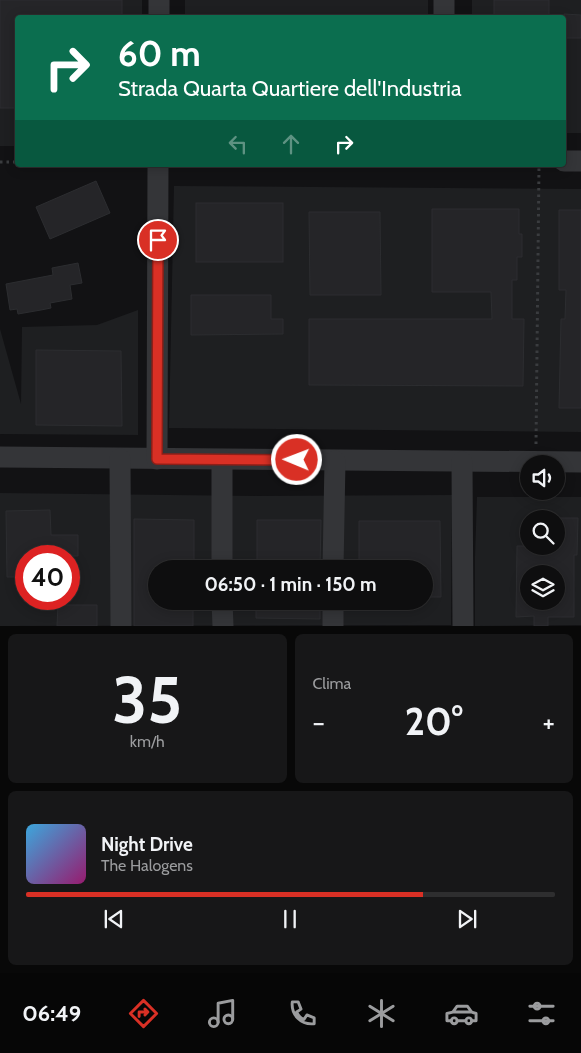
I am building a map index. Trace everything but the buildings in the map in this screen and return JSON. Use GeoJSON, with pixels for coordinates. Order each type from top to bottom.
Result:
{"type":"FeatureCollection","features":[{"type":"Feature","properties":{"kind":"street"},"geometry":{"type":"LineString","coordinates":[[159,0],[159,15]]}},
{"type":"Feature","properties":{"kind":"street"},"geometry":{"type":"LineString","coordinates":[[444,0],[444,15]]}},
{"type":"Feature","properties":{"kind":"street"},"geometry":{"type":"LineString","coordinates":[[566,161],[581,161]]}},
{"type":"Feature","properties":{"kind":"street"},"geometry":{"type":"LineString","coordinates":[[157,459],[158,167]]}},
{"type":"Feature","properties":{"kind":"street"},"geometry":{"type":"LineString","coordinates":[[0,457],[520,462]]}},
{"type":"Feature","properties":{"kind":"street"},"geometry":{"type":"LineString","coordinates":[[120,459],[121,626]]}},
{"type":"Feature","properties":{"kind":"street"},"geometry":{"type":"LineString","coordinates":[[222,460],[222,560]]}},
{"type":"Feature","properties":{"kind":"street"},"geometry":{"type":"LineString","coordinates":[[333,560],[335,461]]}},
{"type":"Feature","properties":{"kind":"street"},"geometry":{"type":"LineString","coordinates":[[462,462],[462,626]]}},
{"type":"Feature","properties":{"kind":"street"},"geometry":{"type":"LineString","coordinates":[[565,462],[581,462]]}},
{"type":"Feature","properties":{"kind":"street"},"geometry":{"type":"LineString","coordinates":[[222,610],[222,626]]}},
{"type":"Feature","properties":{"kind":"street"},"geometry":{"type":"LineString","coordinates":[[333,610],[333,626]]}},
{"type":"Feature","properties":{"kind":"path"},"geometry":{"type":"LineString","coordinates":[[0,162],[15,162]]}},
{"type":"Feature","properties":{"kind":"path"},"geometry":{"type":"LineString","coordinates":[[536,455],[538,167]]}},
{"type":"Feature","properties":{"kind":"shaded area"},"geometry":{"type":"Polygon","coordinates":[[[0,0],[142,0],[142,15],[15,15],[15,146],[0,146],[0,0]]]}},
{"type":"Feature","properties":{"kind":"shaded area"},"geometry":{"type":"Polygon","coordinates":[[[185,0],[428,0],[428,15],[185,15],[185,0]]]}},
{"type":"Feature","properties":{"kind":"shaded area"},"geometry":{"type":"Polygon","coordinates":[[[472,0],[581,0],[581,133],[566,133],[566,15],[472,15],[472,0]]]}},
{"type":"Feature","properties":{"kind":"shaded area"},"geometry":{"type":"Polygon","coordinates":[[[174,186],[581,189],[581,432],[169,428],[174,186]]]}},
{"type":"Feature","properties":{"kind":"shaded area"},"geometry":{"type":"Polygon","coordinates":[[[138,310],[138,435],[0,434],[0,329],[21,404],[22,327],[97,325],[138,310]]]}},
{"type":"Feature","properties":{"kind":"shaded area"},"geometry":{"type":"Polygon","coordinates":[[[0,493],[256,496],[452,495],[451,625],[0,626],[0,493]]]}},
{"type":"Feature","properties":{"kind":"shaded area"},"geometry":{"type":"Polygon","coordinates":[[[477,497],[520,497],[520,500],[565,500],[565,497],[581,497],[581,625],[475,626],[477,497]]]}},
{"type":"Feature","properties":{"kind":"route"},"geometry":{"type":"LineString","coordinates":[[158,240],[157,459],[297,460]]}}]}
